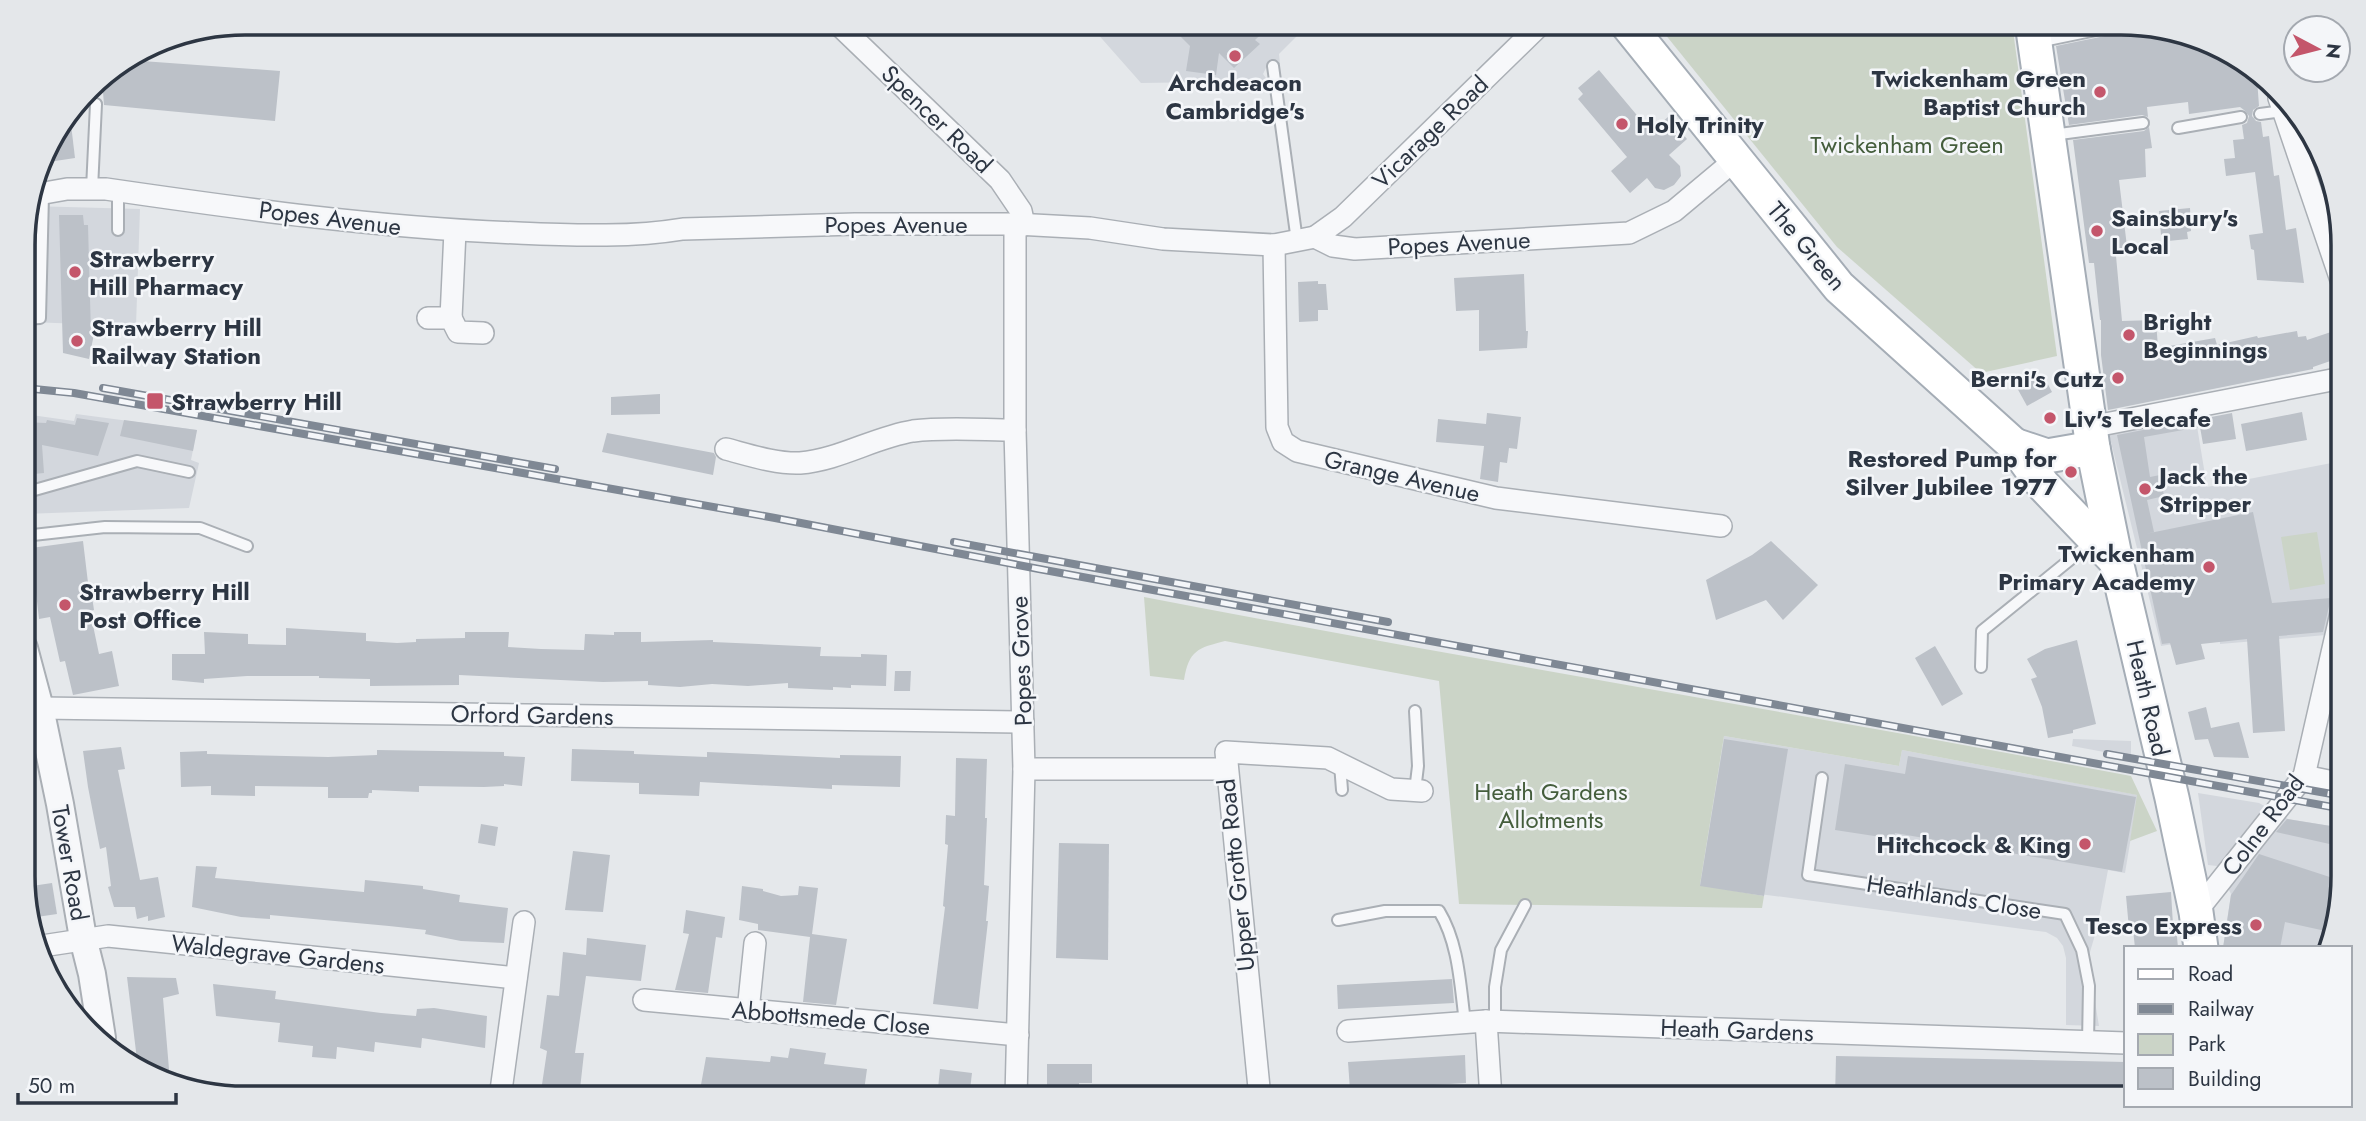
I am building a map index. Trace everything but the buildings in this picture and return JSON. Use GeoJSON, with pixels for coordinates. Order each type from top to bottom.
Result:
{"type":"FeatureCollection","features":[{"type":"Feature","properties":{"kind":"main road","name":"The Green"},"geometry":{"type":"LineString","coordinates":[[1636,35],[1839,287],[2014,445],[2043,485],[2105,550]]}},
{"type":"Feature","properties":{"kind":"main road"},"geometry":{"type":"LineString","coordinates":[[2034,35],[2092,438]]}},
{"type":"Feature","properties":{"kind":"main road","name":"The Green"},"geometry":{"type":"LineString","coordinates":[[2014,445],[2047,456],[2092,438]]}},
{"type":"Feature","properties":{"kind":"main road","name":"Heath Road"},"geometry":{"type":"LineString","coordinates":[[2092,438],[2105,550],[2163,760],[2196,912],[2201,946]]}},
{"type":"Feature","properties":{"kind":"street","name":"Spencer Road"},"geometry":{"type":"LineString","coordinates":[[849,35],[1000,180],[1021,211],[1020,224]]}},
{"type":"Feature","properties":{"kind":"street","name":"Vicarage Road"},"geometry":{"type":"LineString","coordinates":[[1306,239],[1343,217],[1530,35]]}},
{"type":"Feature","properties":{"kind":"street"},"geometry":{"type":"LineString","coordinates":[[2284,113],[2331,253]]}},
{"type":"Feature","properties":{"kind":"street","name":"Popes Avenue"},"geometry":{"type":"LineString","coordinates":[[41,194],[67,189],[118,191],[350,222],[454,231],[654,234],[682,229],[841,224],[1020,224],[1090,228],[1163,239],[1274,245],[1306,239],[1355,249],[1629,233],[1674,211],[1735,160]]}},
{"type":"Feature","properties":{"kind":"street","name":"Popes Grove"},"geometry":{"type":"LineString","coordinates":[[1016,1086],[1024,769],[1015,430],[1020,224]]}},
{"type":"Feature","properties":{"kind":"street"},"geometry":{"type":"LineString","coordinates":[[454,231],[451,318],[458,332],[483,333]]}},
{"type":"Feature","properties":{"kind":"street","name":"Grange Avenue"},"geometry":{"type":"LineString","coordinates":[[1274,245],[1277,427],[1283,442],[1297,451],[1496,498],[1721,526]]}},
{"type":"Feature","properties":{"kind":"street"},"geometry":{"type":"LineString","coordinates":[[428,318],[451,318]]}},
{"type":"Feature","properties":{"kind":"street"},"geometry":{"type":"LineString","coordinates":[[2092,438],[2331,381]]}},
{"type":"Feature","properties":{"kind":"street"},"geometry":{"type":"LineString","coordinates":[[726,449],[783,462],[801,463],[841,453],[888,436],[917,430],[1015,430]]}},
{"type":"Feature","properties":{"kind":"street","name":"Colne Road"},"geometry":{"type":"LineString","coordinates":[[2196,912],[2304,776],[2331,660]]}},
{"type":"Feature","properties":{"kind":"street","name":"Tower Road"},"geometry":{"type":"LineString","coordinates":[[35,689],[100,1027]]}},
{"type":"Feature","properties":{"kind":"street","name":"Orford Gardens"},"geometry":{"type":"LineString","coordinates":[[40,708],[1023,722]]}},
{"type":"Feature","properties":{"kind":"street"},"geometry":{"type":"LineString","coordinates":[[1227,769],[1226,752],[1328,758],[1391,789],[1418,791]]}},
{"type":"Feature","properties":{"kind":"street","name":"Upper Grotto Road"},"geometry":{"type":"LineString","coordinates":[[1024,769],[1227,769],[1259,1086]]}},
{"type":"Feature","properties":{"kind":"street"},"geometry":{"type":"LineString","coordinates":[[2304,776],[2331,782]]}},
{"type":"Feature","properties":{"kind":"street"},"geometry":{"type":"LineString","coordinates":[[502,1086],[524,922]]}},
{"type":"Feature","properties":{"kind":"street","name":"Waldegrave Gardens"},"geometry":{"type":"LineString","coordinates":[[47,945],[108,936],[516,978]]}},
{"type":"Feature","properties":{"kind":"street"},"geometry":{"type":"LineString","coordinates":[[748,1011],[755,943]]}},
{"type":"Feature","properties":{"kind":"street","name":"Abbottsmede Close"},"geometry":{"type":"LineString","coordinates":[[644,1000],[1018,1035]]}},
{"type":"Feature","properties":{"kind":"street"},"geometry":{"type":"LineString","coordinates":[[1482,1021],[1490,1086]]}},
{"type":"Feature","properties":{"kind":"street","name":"Heath Gardens"},"geometry":{"type":"LineString","coordinates":[[1348,1031],[1482,1021],[2124,1043]]}},
{"type":"Feature","properties":{"kind":"lane"},"geometry":{"type":"LineString","coordinates":[[1273,66],[1306,239]]}},
{"type":"Feature","properties":{"kind":"lane"},"geometry":{"type":"LineString","coordinates":[[92,189],[96,104]]}},
{"type":"Feature","properties":{"kind":"lane"},"geometry":{"type":"LineString","coordinates":[[2260,114],[2277,106]]}},
{"type":"Feature","properties":{"kind":"lane"},"geometry":{"type":"LineString","coordinates":[[2178,128],[2241,117]]}},
{"type":"Feature","properties":{"kind":"lane"},"geometry":{"type":"LineString","coordinates":[[2048,135],[2143,122]]}},
{"type":"Feature","properties":{"kind":"lane"},"geometry":{"type":"LineString","coordinates":[[118,191],[118,230]]}},
{"type":"Feature","properties":{"kind":"lane"},"geometry":{"type":"LineString","coordinates":[[2315,210],[2327,205]]}},
{"type":"Feature","properties":{"kind":"lane"},"geometry":{"type":"LineString","coordinates":[[35,318],[40,318],[38,209]]}},
{"type":"Feature","properties":{"kind":"lane"},"geometry":{"type":"LineString","coordinates":[[35,490],[137,461],[189,472]]}},
{"type":"Feature","properties":{"kind":"lane"},"geometry":{"type":"LineString","coordinates":[[35,535],[105,527],[200,528],[247,546]]}},
{"type":"Feature","properties":{"kind":"lane"},"geometry":{"type":"LineString","coordinates":[[1981,667],[1982,631],[2105,550]]}},
{"type":"Feature","properties":{"kind":"lane"},"geometry":{"type":"LineString","coordinates":[[1415,711],[1418,791]]}},
{"type":"Feature","properties":{"kind":"lane"},"geometry":{"type":"LineString","coordinates":[[1340,764],[1342,790]]}},
{"type":"Feature","properties":{"kind":"lane","name":"Heathlands Close"},"geometry":{"type":"LineString","coordinates":[[1822,778],[1808,874],[2065,914],[2082,950],[2087,974],[2088,1043]]}},
{"type":"Feature","properties":{"kind":"lane"},"geometry":{"type":"LineString","coordinates":[[1482,1021],[1495,987],[1501,950],[1525,905]]}},
{"type":"Feature","properties":{"kind":"lane"},"geometry":{"type":"LineString","coordinates":[[1338,920],[1385,911],[1439,911],[1448,925],[1482,1021]]}},
{"type":"Feature","properties":{"kind":"shaded area"},"geometry":{"type":"Polygon","coordinates":[[[1099,35],[1298,35],[1279,54],[1280,64],[1266,68],[1263,74],[1268,81],[1141,83],[1099,35]]]}},
{"type":"Feature","properties":{"kind":"shaded area"},"geometry":{"type":"Polygon","coordinates":[[[39,206],[140,209],[136,326],[35,322],[35,231],[39,206]]]}},
{"type":"Feature","properties":{"kind":"shaded area"},"geometry":{"type":"Polygon","coordinates":[[[76,414],[197,430],[191,460],[199,463],[189,508],[35,514],[35,416],[74,421],[76,414]]]}},
{"type":"Feature","properties":{"kind":"shaded area"},"geometry":{"type":"Polygon","coordinates":[[[2195,414],[2207,487],[2331,463],[2331,613],[2326,635],[2220,644],[2217,611],[2173,644],[2161,646],[2108,430],[2195,414]]]}},
{"type":"Feature","properties":{"kind":"shaded area"},"geometry":{"type":"Polygon","coordinates":[[[1724,736],[1899,766],[1902,750],[2138,795],[2125,873],[2108,870],[2088,959],[2099,1026],[2066,1025],[2066,958],[2063,946],[2057,938],[2046,932],[1700,886],[1724,736]]]}},
{"type":"Feature","properties":{"kind":"shaded area"},"geometry":{"type":"Polygon","coordinates":[[[2073,739],[2131,741],[2131,757],[2072,746],[2073,739]]]}},
{"type":"Feature","properties":{"kind":"shaded area"},"geometry":{"type":"Polygon","coordinates":[[[2198,793],[2259,803],[2288,819],[2331,826],[2331,890],[2319,946],[2223,946],[2231,894],[2217,866],[2208,865],[2198,793]]]}},
{"type":"Feature","properties":{"kind":"green space","name":"Twickenham Green"},"geometry":{"type":"Polygon","coordinates":[[[1666,35],[2014,35],[2057,356],[1981,373],[1837,247],[1666,35]]]}},
{"type":"Feature","properties":{"kind":"green space"},"geometry":{"type":"Polygon","coordinates":[[[2317,532],[2325,584],[2290,590],[2281,537],[2317,532]]]}},
{"type":"Feature","properties":{"kind":"green space","name":"Heath Gardens Allotments"},"geometry":{"type":"Polygon","coordinates":[[[1144,597],[2131,776],[2157,831],[2130,841],[2137,795],[1902,750],[1899,766],[1724,736],[1700,885],[1764,896],[1762,908],[1459,904],[1439,681],[1225,641],[1196,652],[1189,662],[1184,680],[1150,676],[1144,597]]]}},
{"type":"Feature","properties":{"kind":"railway"},"geometry":{"type":"LineString","coordinates":[[103,388],[555,469]]}},
{"type":"Feature","properties":{"kind":"railway"},"geometry":{"type":"LineString","coordinates":[[35,389],[74,393],[775,518],[2331,807]]}},
{"type":"Feature","properties":{"kind":"railway"},"geometry":{"type":"LineString","coordinates":[[954,542],[1388,622]]}},
{"type":"Feature","properties":{"kind":"railway"},"geometry":{"type":"LineString","coordinates":[[2107,754],[2331,794]]}},
{"type":"Feature","properties":{"kind":"place","name":"Archdeacon Cambridge's"},"geometry":{"type":"Point","coordinates":[1235,56]}},
{"type":"Feature","properties":{"kind":"place","name":"Twickenham Green Baptist Church"},"geometry":{"type":"Point","coordinates":[2100,92]}},
{"type":"Feature","properties":{"kind":"place","name":"Holy Trinity"},"geometry":{"type":"Point","coordinates":[1622,124]}},
{"type":"Feature","properties":{"kind":"place","name":"Sainsbury's Local"},"geometry":{"type":"Point","coordinates":[2097,231]}},
{"type":"Feature","properties":{"kind":"place","name":"Strawberry Hill Pharmacy"},"geometry":{"type":"Point","coordinates":[75,272]}},
{"type":"Feature","properties":{"kind":"place","name":"Bright Beginnings"},"geometry":{"type":"Point","coordinates":[2129,335]}},
{"type":"Feature","properties":{"kind":"place","name":"Strawberry Hill Railway Station"},"geometry":{"type":"Point","coordinates":[77,341]}},
{"type":"Feature","properties":{"kind":"place","name":"Berni's Cutz"},"geometry":{"type":"Point","coordinates":[2118,378]}},
{"type":"Feature","properties":{"kind":"place","name":"Strawberry Hill"},"geometry":{"type":"Point","coordinates":[155,401]}},
{"type":"Feature","properties":{"kind":"place","name":"Liv's Telecafe"},"geometry":{"type":"Point","coordinates":[2050,418]}},
{"type":"Feature","properties":{"kind":"place","name":"Restored Pump for Silver Jubilee 1977"},"geometry":{"type":"Point","coordinates":[2071,472]}},
{"type":"Feature","properties":{"kind":"place","name":"Jack the Stripper"},"geometry":{"type":"Point","coordinates":[2145,489]}},
{"type":"Feature","properties":{"kind":"place","name":"Twickenham Primary Academy"},"geometry":{"type":"Point","coordinates":[2209,567]}},
{"type":"Feature","properties":{"kind":"place","name":"Strawberry Hill Post Office"},"geometry":{"type":"Point","coordinates":[65,605]}},
{"type":"Feature","properties":{"kind":"place","name":"Hitchcock & King"},"geometry":{"type":"Point","coordinates":[2085,844]}},
{"type":"Feature","properties":{"kind":"place","name":"Tesco Express"},"geometry":{"type":"Point","coordinates":[2256,925]}}]}
